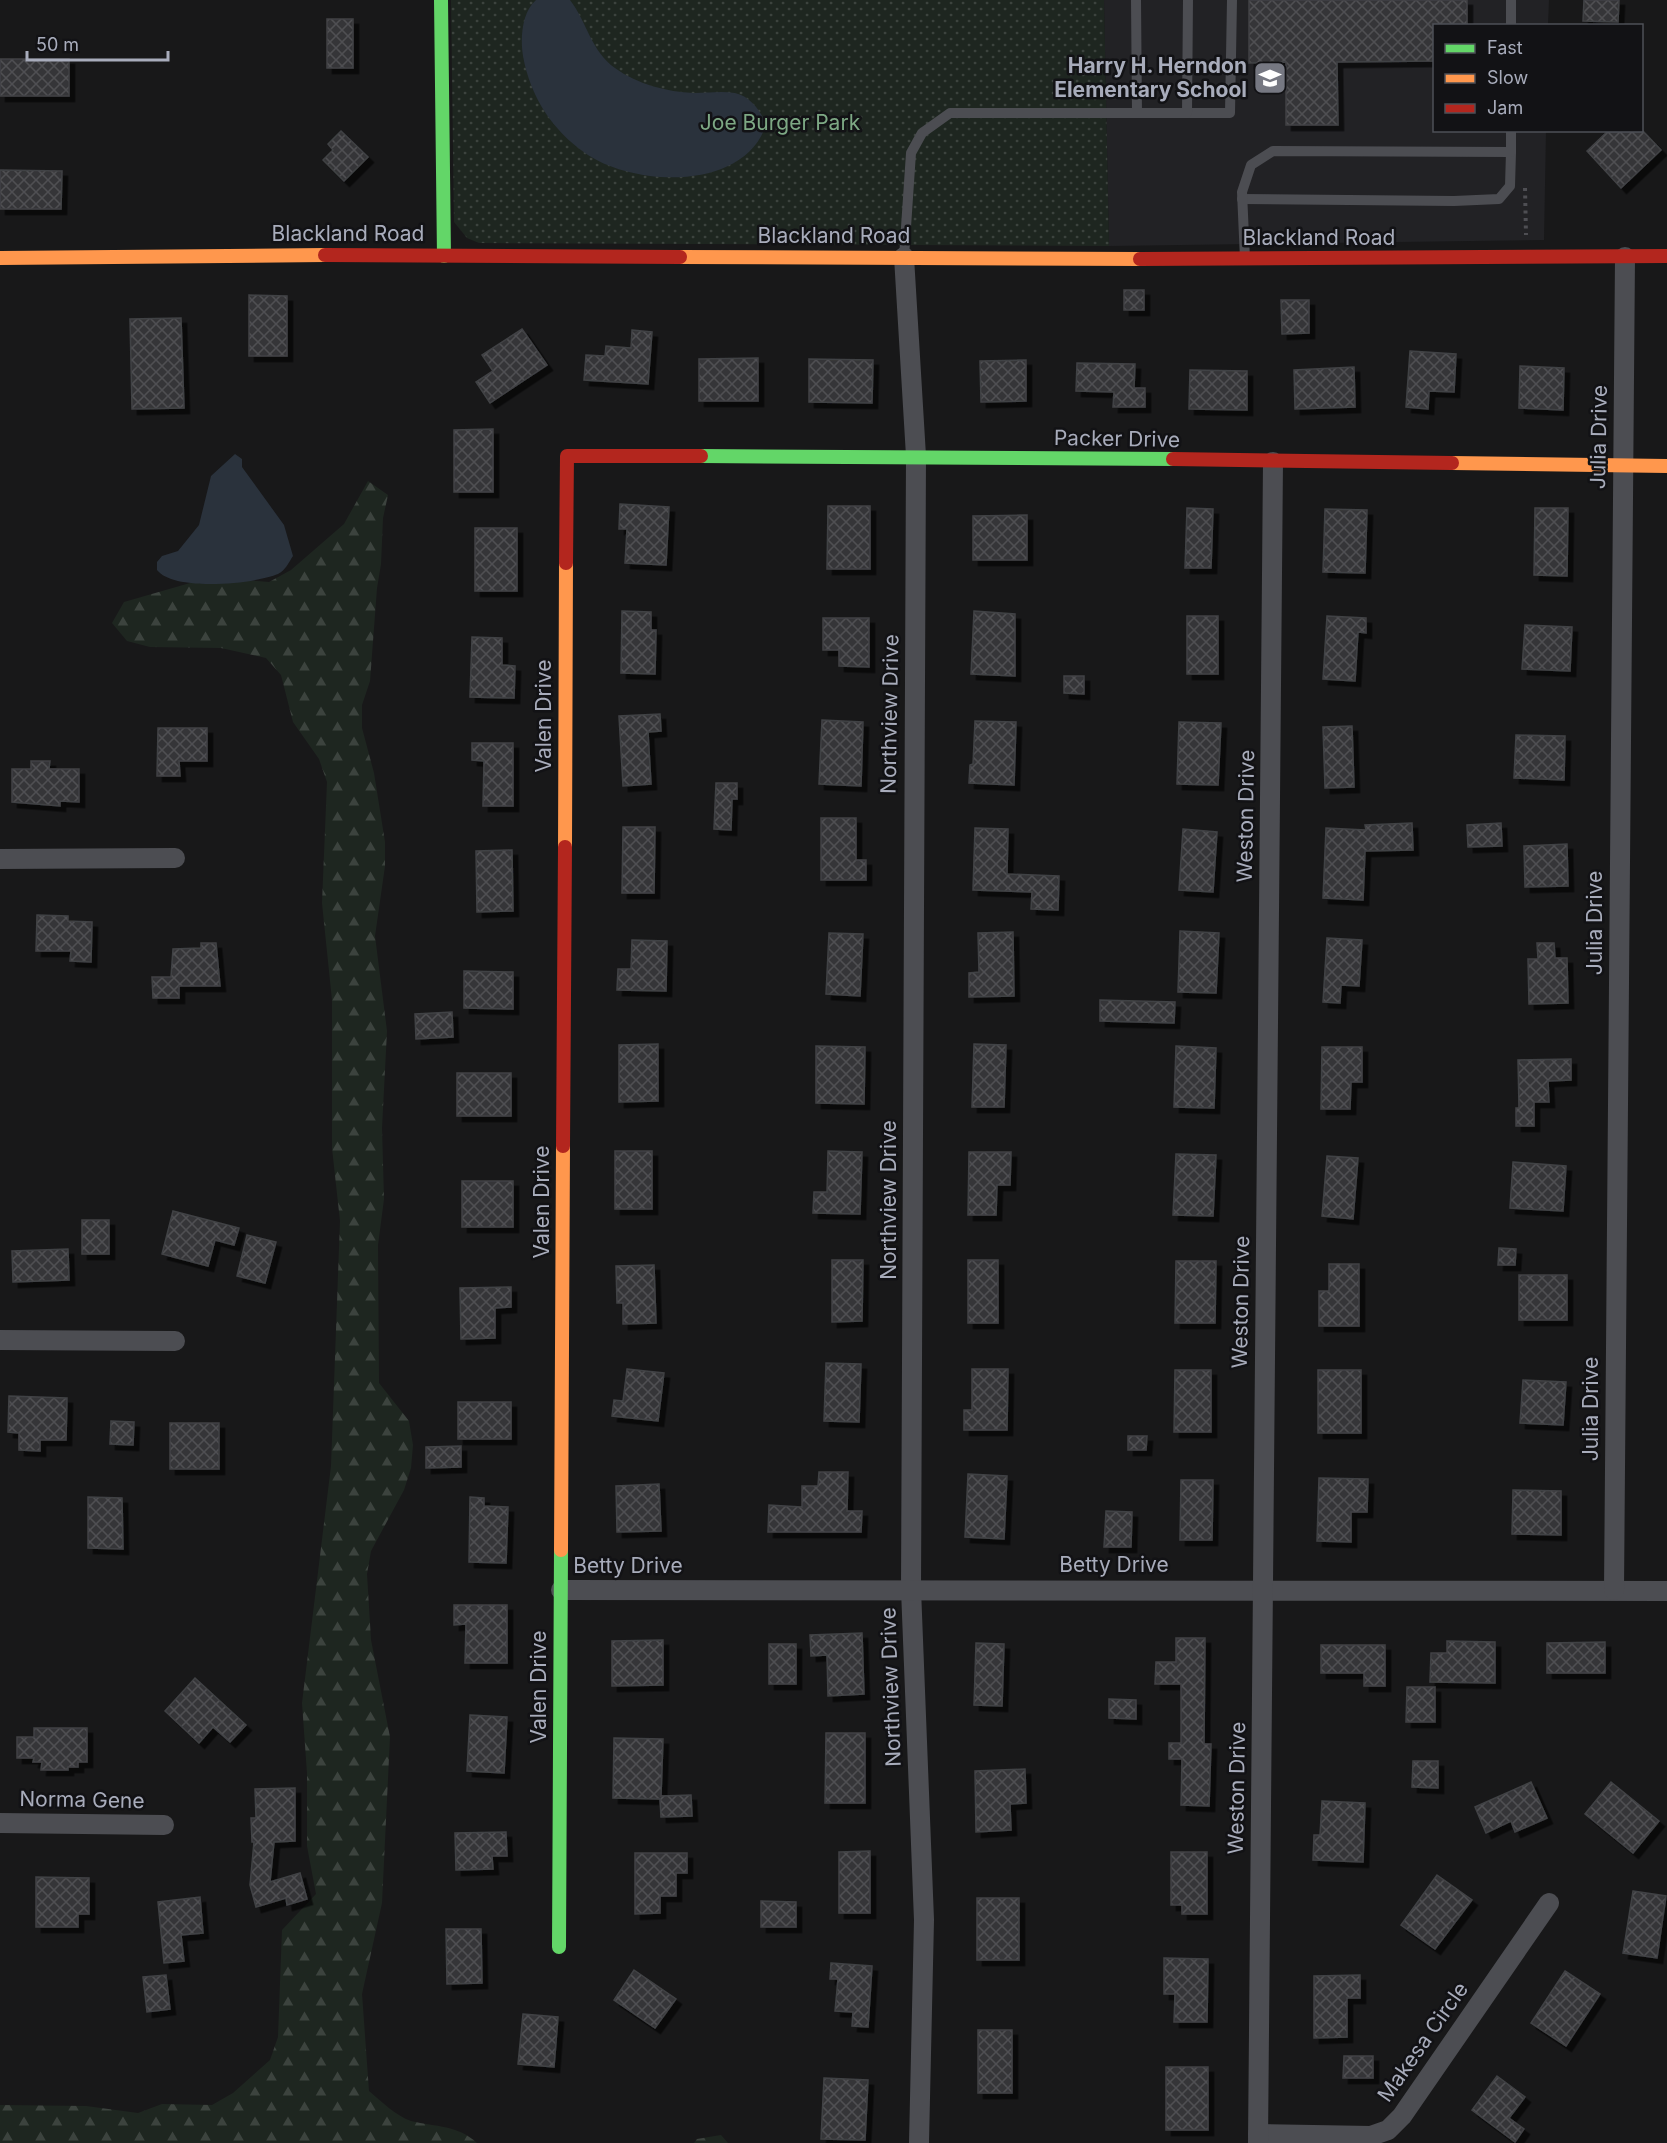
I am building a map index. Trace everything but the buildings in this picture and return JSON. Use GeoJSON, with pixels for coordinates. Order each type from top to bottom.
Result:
{"type":"FeatureCollection","features":[{"type":"Feature","properties":{"kind":"street"},"geometry":{"type":"LineString","coordinates":[[441,0],[444,256]]}},
{"type":"Feature","properties":{"kind":"street","name":"Blackland Road"},"geometry":{"type":"LineString","coordinates":[[0,258],[444,256],[1245,260],[1667,256]]}},
{"type":"Feature","properties":{"kind":"street","name":"Northview Drive"},"geometry":{"type":"LineString","coordinates":[[904,257],[916,456],[911,1589],[924,1920],[919,2143]]}},
{"type":"Feature","properties":{"kind":"street","name":"Julia Drive"},"geometry":{"type":"LineString","coordinates":[[1614,1590],[1625,257]]}},
{"type":"Feature","properties":{"kind":"street","name":"Packer Drive"},"geometry":{"type":"LineString","coordinates":[[567,456],[916,456],[1667,466]]}},
{"type":"Feature","properties":{"kind":"street","name":"Valen Drive"},"geometry":{"type":"LineString","coordinates":[[559,1947],[567,456]]}},
{"type":"Feature","properties":{"kind":"street","name":"Weston Drive"},"geometry":{"type":"LineString","coordinates":[[1258,2138],[1273,462]]}},
{"type":"Feature","properties":{"kind":"street"},"geometry":{"type":"LineString","coordinates":[[0,859],[174,858]]}},
{"type":"Feature","properties":{"kind":"street"},"geometry":{"type":"LineString","coordinates":[[0,1340],[176,1341]]}},
{"type":"Feature","properties":{"kind":"street","name":"Betty Drive"},"geometry":{"type":"LineString","coordinates":[[561,1590],[1667,1591]]}},
{"type":"Feature","properties":{"kind":"street","name":"Norma Gene"},"geometry":{"type":"LineString","coordinates":[[0,1823],[164,1825]]}},
{"type":"Feature","properties":{"kind":"street","name":"Makesa Circle"},"geometry":{"type":"LineString","coordinates":[[1258,2138],[1371,2136],[1388,2130],[1402,2116],[1549,1903]]}},
{"type":"Feature","properties":{"kind":"lane"},"geometry":{"type":"LineString","coordinates":[[1136,0],[1137,113]]}},
{"type":"Feature","properties":{"kind":"lane"},"geometry":{"type":"LineString","coordinates":[[1187,113],[1188,0]]}},
{"type":"Feature","properties":{"kind":"lane"},"geometry":{"type":"LineString","coordinates":[[904,257],[911,153],[922,133],[950,112],[1230,113],[1232,0]]}},
{"type":"Feature","properties":{"kind":"lane"},"geometry":{"type":"LineString","coordinates":[[1510,0],[1510,24]]}},
{"type":"Feature","properties":{"kind":"lane"},"geometry":{"type":"LineString","coordinates":[[1242,199],[1454,201],[1499,199],[1510,186],[1510,132]]}},
{"type":"Feature","properties":{"kind":"lane"},"geometry":{"type":"LineString","coordinates":[[1245,260],[1242,192],[1251,165],[1273,151],[1511,152]]}},
{"type":"Feature","properties":{"kind":"shaded area"},"geometry":{"type":"Polygon","coordinates":[[[536,0],[570,0],[600,53],[615,68],[633,79],[673,91],[730,92],[746,97],[762,115],[766,125],[754,147],[735,162],[712,172],[685,177],[658,177],[630,172],[606,164],[585,153],[562,134],[544,111],[526,71],[522,49],[523,26],[531,5],[536,0]]]}},
{"type":"Feature","properties":{"kind":"shaded area","name":"Harry H. Herndon Elementary School"},"geometry":{"type":"Polygon","coordinates":[[[1104,0],[1549,0],[1548,24],[1433,24],[1433,132],[1546,132],[1544,240],[1109,246],[1104,0]]]}},
{"type":"Feature","properties":{"kind":"shaded area"},"geometry":{"type":"Polygon","coordinates":[[[235,454],[242,459],[242,467],[284,525],[293,556],[280,573],[251,581],[196,584],[166,577],[157,570],[157,562],[162,556],[178,551],[199,525],[211,476],[235,454]]]}},
{"type":"Feature","properties":{"kind":"green space","name":"Joe Burger Park"},"geometry":{"type":"Polygon","coordinates":[[[451,0],[1104,0],[1109,246],[479,243],[467,238],[454,222],[451,0]]]}},
{"type":"Feature","properties":{"kind":"green space"},"geometry":{"type":"Polygon","coordinates":[[[368,481],[388,495],[383,518],[370,681],[362,705],[362,728],[374,773],[385,842],[385,866],[375,936],[387,1031],[382,1128],[384,1199],[378,1245],[379,1383],[409,1421],[413,1445],[411,1468],[404,1490],[371,1551],[367,1574],[371,1640],[390,1737],[382,1903],[362,1994],[369,2091],[405,2119],[454,2130],[477,2143],[0,2143],[0,2105],[86,2106],[138,2113],[162,2104],[212,2105],[233,2093],[270,2060],[278,2037],[282,1930],[316,1894],[307,1846],[307,1773],[302,1703],[331,1466],[340,1221],[332,1148],[332,1000],[322,903],[327,782],[319,759],[293,722],[281,675],[266,658],[221,648],[150,647],[127,641],[112,623],[124,602],[197,581],[221,578],[269,582],[291,570],[344,524],[368,481]]]}},
{"type":"Feature","properties":{"kind":"green space"},"geometry":{"type":"Polygon","coordinates":[[[721,2135],[728,2143],[694,2143],[697,2139],[721,2135]]]}},
{"type":"Feature","properties":{"kind":"traffic: fast"},"geometry":{"type":"LineString","coordinates":[[441,0],[444,256]]}},
{"type":"Feature","properties":{"kind":"traffic: fast"},"geometry":{"type":"LineString","coordinates":[[701,456],[1173,459]]}},
{"type":"Feature","properties":{"kind":"traffic: fast"},"geometry":{"type":"LineString","coordinates":[[559,1947],[561,1550]]}},
{"type":"Feature","properties":{"kind":"traffic: slow"},"geometry":{"type":"LineString","coordinates":[[0,258],[325,255]]}},
{"type":"Feature","properties":{"kind":"traffic: slow"},"geometry":{"type":"LineString","coordinates":[[680,257],[1140,259]]}},
{"type":"Feature","properties":{"kind":"traffic: slow"},"geometry":{"type":"LineString","coordinates":[[1452,463],[1667,466]]}},
{"type":"Feature","properties":{"kind":"traffic: slow"},"geometry":{"type":"LineString","coordinates":[[565,847],[566,563]]}},
{"type":"Feature","properties":{"kind":"traffic: slow"},"geometry":{"type":"LineString","coordinates":[[561,1550],[563,1146]]}},
{"type":"Feature","properties":{"kind":"traffic: jam"},"geometry":{"type":"LineString","coordinates":[[325,255],[680,257]]}},
{"type":"Feature","properties":{"kind":"traffic: jam"},"geometry":{"type":"LineString","coordinates":[[1140,259],[1667,256]]}},
{"type":"Feature","properties":{"kind":"traffic: jam"},"geometry":{"type":"LineString","coordinates":[[566,563],[567,456],[701,456]]}},
{"type":"Feature","properties":{"kind":"traffic: jam"},"geometry":{"type":"LineString","coordinates":[[1173,459],[1452,463]]}},
{"type":"Feature","properties":{"kind":"traffic: jam"},"geometry":{"type":"LineString","coordinates":[[563,1146],[565,847]]}},
{"type":"Feature","properties":{"kind":"place","name":"Harry H. Herndon Elementary School"},"geometry":{"type":"Point","coordinates":[1270,78]}}]}
